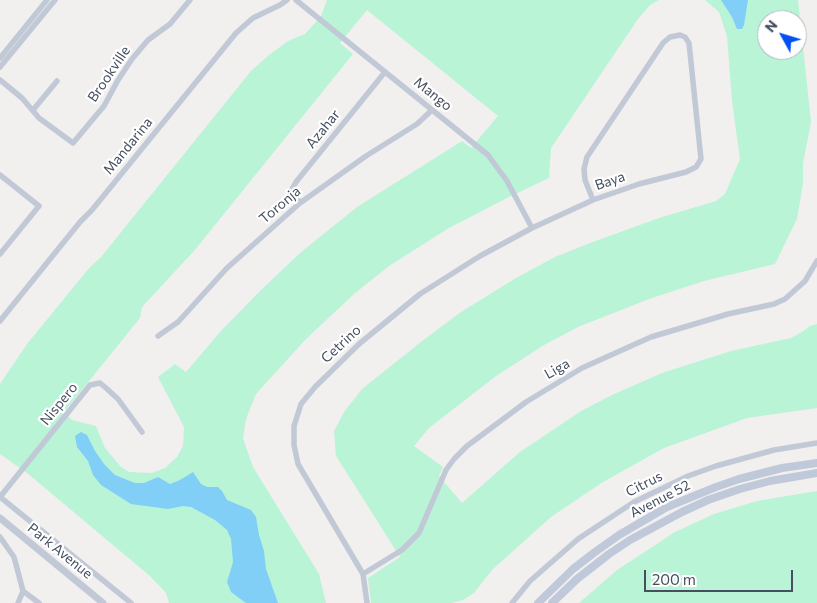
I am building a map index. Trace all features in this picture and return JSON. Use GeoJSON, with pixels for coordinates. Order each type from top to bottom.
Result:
{"type":"FeatureCollection","features":[{"type":"Feature","properties":{"kind":"main road","name":"Avenue 52"},"geometry":{"type":"LineString","coordinates":[[538,603],[595,552],[619,535],[667,507],[716,486],[739,479],[782,468],[817,463]]}},
{"type":"Feature","properties":{"kind":"main road","name":"Avenue 52"},"geometry":{"type":"LineString","coordinates":[[552,603],[577,579],[609,554],[647,530],[682,512],[740,489],[770,481],[817,473]]}},
{"type":"Feature","properties":{"kind":"street","name":"Brookville"},"geometry":{"type":"LineString","coordinates":[[33,110],[39,118],[72,143],[104,106],[132,59],[148,40],[170,24],[190,0]]}},
{"type":"Feature","properties":{"kind":"street","name":"Mandarina"},"geometry":{"type":"LineString","coordinates":[[0,321],[236,33],[253,18],[287,0]]}},
{"type":"Feature","properties":{"kind":"street","name":"Mango"},"geometry":{"type":"LineString","coordinates":[[296,0],[488,156],[507,181],[532,228]]}},
{"type":"Feature","properties":{"kind":"street"},"geometry":{"type":"LineString","coordinates":[[0,58],[51,1]]}},
{"type":"Feature","properties":{"kind":"street","name":"Baya"},"geometry":{"type":"LineString","coordinates":[[675,35],[685,37],[689,44],[701,159],[696,167],[686,172],[639,184],[593,200],[585,180],[584,169],[587,157],[663,44],[675,35]]}},
{"type":"Feature","properties":{"kind":"street"},"geometry":{"type":"LineString","coordinates":[[0,68],[18,40]]}},
{"type":"Feature","properties":{"kind":"street","name":"Azahar"},"geometry":{"type":"LineString","coordinates":[[300,203],[292,189],[296,182],[385,72]]}},
{"type":"Feature","properties":{"kind":"street"},"geometry":{"type":"LineString","coordinates":[[0,80],[33,110],[57,81]]}},
{"type":"Feature","properties":{"kind":"street","name":"Toronja"},"geometry":{"type":"LineString","coordinates":[[158,336],[178,322],[227,268],[300,203],[366,156],[417,124],[432,110]]}},
{"type":"Feature","properties":{"kind":"street"},"geometry":{"type":"LineString","coordinates":[[0,174],[39,206],[0,254]]}},
{"type":"Feature","properties":{"kind":"street","name":"Cetrino"},"geometry":{"type":"LineString","coordinates":[[367,603],[363,574],[298,464],[294,445],[294,426],[302,404],[315,387],[341,360],[384,322],[413,300],[480,256],[532,228],[593,200]]}},
{"type":"Feature","properties":{"kind":"street","name":"Liga"},"geometry":{"type":"LineString","coordinates":[[363,574],[402,550],[419,533],[446,470],[454,459],[467,446],[526,402],[582,368],[651,337],[728,314],[774,304],[795,291],[815,271],[817,261]]}},
{"type":"Feature","properties":{"kind":"street","name":"Nispero"},"geometry":{"type":"LineString","coordinates":[[0,497],[90,385],[100,383],[106,388],[118,399],[142,432]]}},
{"type":"Feature","properties":{"kind":"street","name":"Citrus"},"geometry":{"type":"LineString","coordinates":[[512,603],[530,581],[578,539],[634,502],[688,476],[723,464],[774,450],[817,443]]}},
{"type":"Feature","properties":{"kind":"street"},"geometry":{"type":"LineString","coordinates":[[0,497],[131,603]]}},
{"type":"Feature","properties":{"kind":"street","name":"Park Avenue"},"geometry":{"type":"LineString","coordinates":[[0,518],[103,603]]}},
{"type":"Feature","properties":{"kind":"street"},"geometry":{"type":"LineString","coordinates":[[0,537],[14,557],[22,591],[18,603]]}},
{"type":"Feature","properties":{"kind":"street"},"geometry":{"type":"LineString","coordinates":[[22,591],[39,603]]}},
{"type":"Feature","properties":{"kind":"green space"},"geometry":{"type":"Polygon","coordinates":[[[327,0],[659,0],[650,5],[638,19],[551,148],[549,178],[449,228],[389,266],[354,294],[306,339],[256,394],[246,419],[243,438],[253,467],[319,574],[326,603],[169,603],[166,593],[150,576],[27,473],[0,454],[0,384],[27,344],[90,267],[101,257],[251,71],[288,41],[305,34],[321,16],[327,0]],[[367,10],[340,43],[353,54],[194,251],[142,307],[140,318],[64,412],[72,420],[96,426],[105,448],[121,467],[129,472],[152,473],[165,468],[177,457],[183,446],[184,427],[158,377],[175,364],[186,372],[220,332],[260,291],[300,253],[357,207],[462,141],[471,148],[498,116],[367,10]]]}},
{"type":"Feature","properties":{"kind":"green space"},"geometry":{"type":"Polygon","coordinates":[[[705,0],[798,0],[799,10],[757,10],[757,60],[804,60],[811,122],[803,163],[803,183],[797,219],[775,264],[704,281],[649,299],[578,327],[544,345],[496,376],[429,428],[414,446],[443,467],[439,476],[462,503],[520,452],[581,411],[612,395],[662,373],[731,351],[791,338],[810,326],[817,324],[817,408],[747,418],[664,448],[603,482],[551,517],[492,570],[474,593],[463,600],[452,603],[371,603],[368,578],[400,557],[336,456],[334,431],[344,412],[362,389],[426,338],[461,312],[516,278],[555,257],[659,218],[716,201],[725,194],[740,159],[732,101],[727,36],[719,12],[705,0]]]}},
{"type":"Feature","properties":{"kind":"green space"},"geometry":{"type":"Polygon","coordinates":[[[817,491],[817,603],[579,603],[617,570],[675,532],[714,514],[757,501],[817,491]]]}},
{"type":"Feature","properties":{"kind":"water"},"geometry":{"type":"Polygon","coordinates":[[[721,0],[748,0],[742,29],[737,29],[721,0]]]}},
{"type":"Feature","properties":{"kind":"water"},"geometry":{"type":"Polygon","coordinates":[[[81,432],[87,435],[104,464],[115,475],[135,483],[144,483],[158,477],[170,484],[193,472],[201,484],[207,487],[218,487],[227,500],[251,510],[256,517],[266,569],[278,603],[246,603],[231,592],[227,582],[233,562],[231,539],[227,530],[215,520],[191,507],[183,506],[168,509],[131,504],[101,485],[93,475],[88,461],[77,447],[75,436],[81,432]]]}}]}
